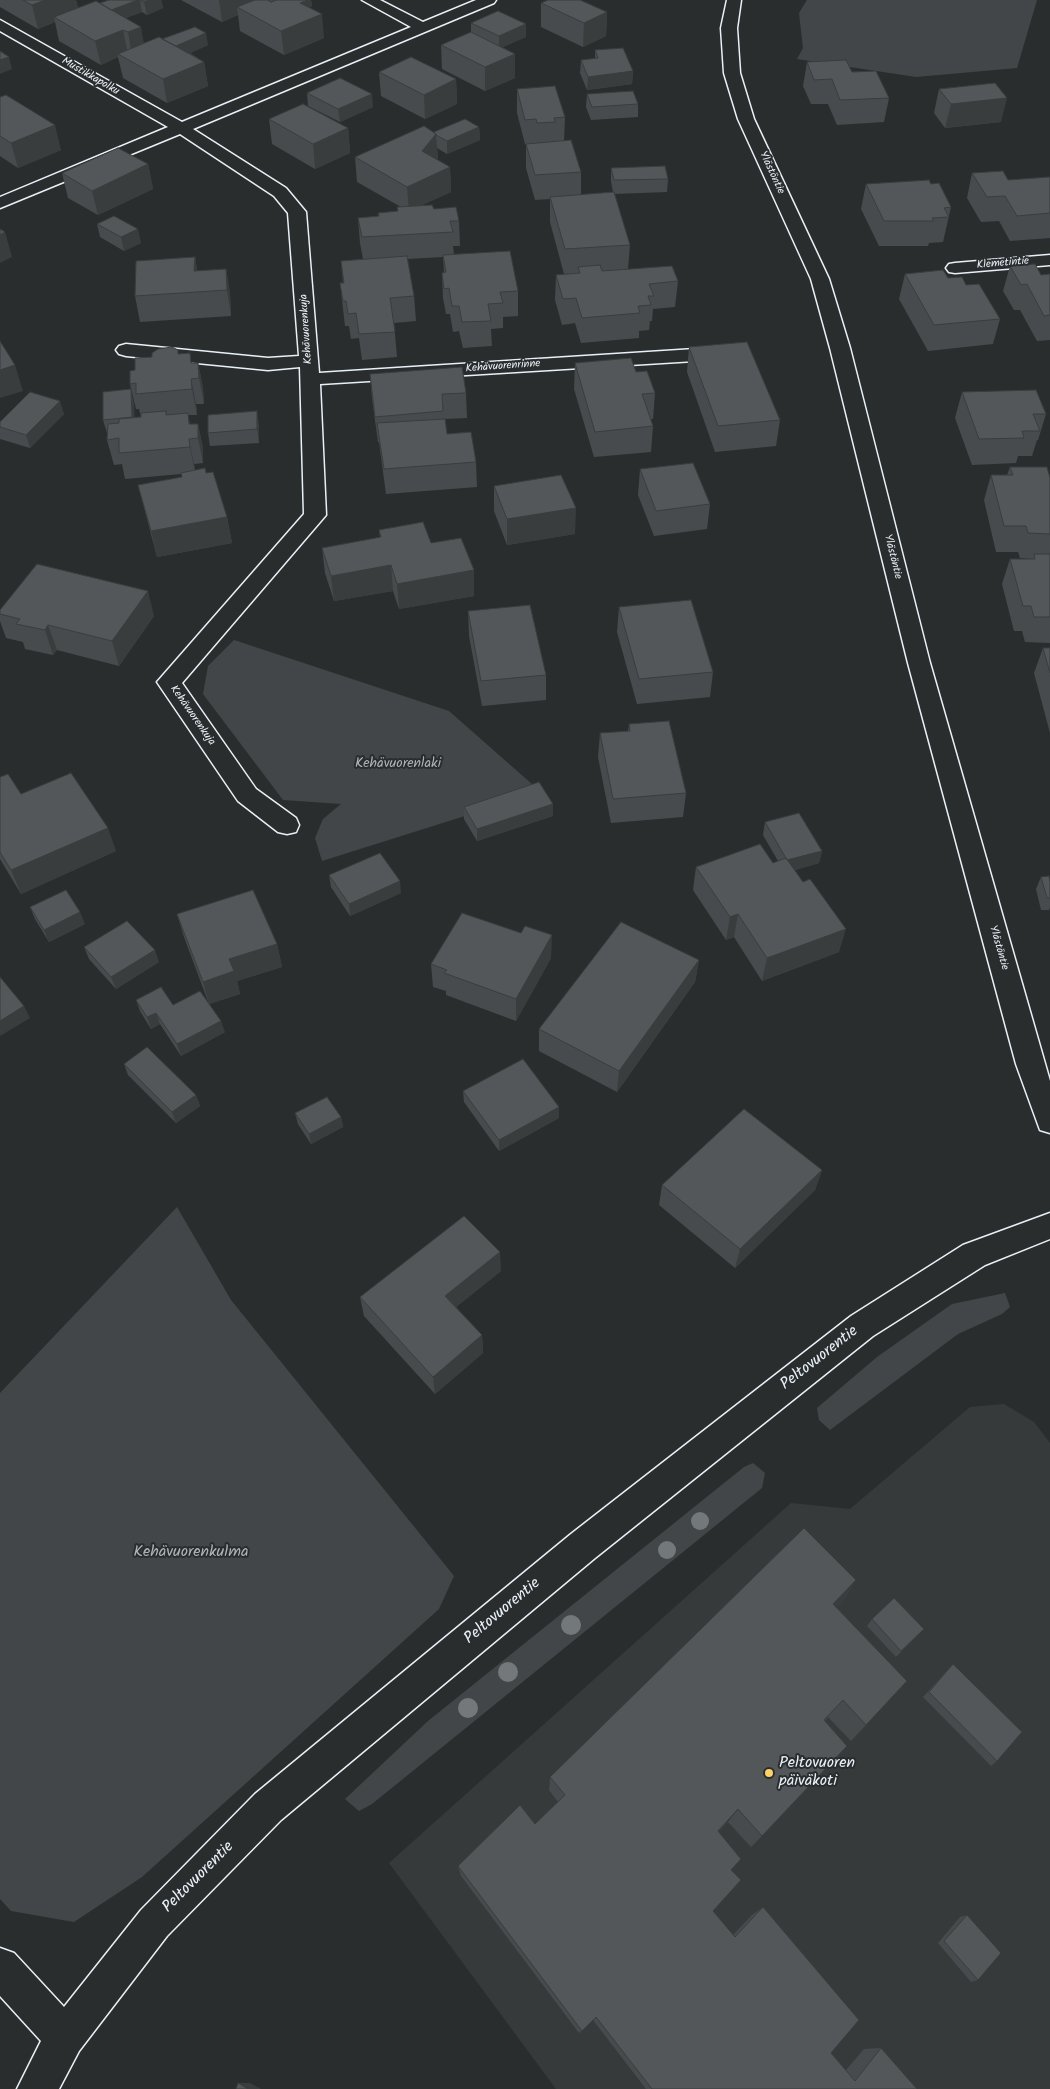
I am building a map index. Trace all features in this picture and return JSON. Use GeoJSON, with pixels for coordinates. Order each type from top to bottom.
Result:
{"type":"FeatureCollection","features":[{"type":"Feature","properties":{"kind":"street"},"geometry":{"type":"LineString","coordinates":[[369,0],[422,27]]}},
{"type":"Feature","properties":{"kind":"street"},"geometry":{"type":"LineString","coordinates":[[0,203],[489,0]]}},
{"type":"Feature","properties":{"kind":"street","name":"Ylästöntie"},"geometry":{"type":"LineString","coordinates":[[734,0],[728,35],[732,73],[746,119],[820,279],[840,348],[919,663],[1030,1064],[1050,1121]]}},
{"type":"Feature","properties":{"kind":"street","name":"Mustikkapolku"},"geometry":{"type":"LineString","coordinates":[[0,25],[181,128]]}},
{"type":"Feature","properties":{"kind":"street","name":"Kehävuorenkuja"},"geometry":{"type":"LineString","coordinates":[[181,128],[280,192],[297,212],[310,370],[315,515],[169,682],[247,795],[287,825]]}},
{"type":"Feature","properties":{"kind":"street","name":"Klemetintie"},"geometry":{"type":"LineString","coordinates":[[955,268],[1050,260]]}},
{"type":"Feature","properties":{"kind":"street","name":"Kehävuorenrinne"},"geometry":{"type":"LineString","coordinates":[[126,350],[310,370],[695,355]]}},
{"type":"Feature","properties":{"kind":"street","name":"Peltovuorentie"},"geometry":{"type":"LineString","coordinates":[[37,2089],[66,2037],[154,1923],[268,1808],[575,1552],[862,1326],[974,1255],[1050,1226]]}},
{"type":"Feature","properties":{"kind":"street"},"geometry":{"type":"LineString","coordinates":[[0,1967],[66,2037]]}},
{"type":"Feature","properties":{"kind":"shaded area","name":"Peltovuoren päiväkoti"},"geometry":{"type":"Polygon","coordinates":[[[1004,1404],[1034,1422],[1050,1443],[1050,2089],[556,2089],[389,1863],[791,1503],[850,1509],[970,1407],[1004,1404]]]}},
{"type":"Feature","properties":{"kind":"green space"},"geometry":{"type":"Polygon","coordinates":[[[807,0],[1037,0],[1017,68],[916,77],[797,59],[803,48],[799,13],[807,0]]]}},
{"type":"Feature","properties":{"kind":"green space","name":"Kehävuorenlaki"},"geometry":{"type":"Polygon","coordinates":[[[234,640],[449,711],[541,792],[322,861],[315,838],[323,819],[341,804],[283,800],[203,694],[208,666],[234,640]]]}},
{"type":"Feature","properties":{"kind":"green space","name":"Kehävuorenkulma"},"geometry":{"type":"Polygon","coordinates":[[[177,1207],[231,1300],[454,1576],[439,1609],[142,1877],[74,1922],[11,1911],[0,1899],[0,1393],[177,1207]]]}},
{"type":"Feature","properties":{"kind":"green space"},"geometry":{"type":"Polygon","coordinates":[[[1005,1293],[1010,1307],[1002,1314],[958,1334],[830,1430],[819,1420],[817,1408],[877,1357],[952,1304],[1005,1293]]]}},
{"type":"Feature","properties":{"kind":"green space"},"geometry":{"type":"Polygon","coordinates":[[[753,1463],[765,1473],[762,1488],[372,1804],[359,1811],[345,1799],[428,1721],[744,1467],[753,1463]]]}},
{"type":"Feature","properties":{"kind":"building"},"geometry":{"type":"Polygon","coordinates":[[[23,0],[45,0],[32,5],[23,0]]]}},
{"type":"Feature","properties":{"kind":"building"},"geometry":{"type":"Polygon","coordinates":[[[109,0],[138,0],[111,10],[100,3],[109,0]]]}},
{"type":"Feature","properties":{"kind":"building"},"geometry":{"type":"Polygon","coordinates":[[[255,0],[268,0],[271,2],[276,0],[308,0],[300,3],[322,14],[281,31],[237,7],[255,0]]]}},
{"type":"Feature","properties":{"kind":"building"},"geometry":{"type":"Polygon","coordinates":[[[548,0],[580,0],[607,12],[584,23],[541,3],[548,0]]]}},
{"type":"Feature","properties":{"kind":"building"},"geometry":{"type":"Polygon","coordinates":[[[96,1],[141,27],[128,32],[123,30],[95,41],[54,17],[96,1]]]}},
{"type":"Feature","properties":{"kind":"building"},"geometry":{"type":"Polygon","coordinates":[[[498,11],[526,24],[499,36],[471,23],[498,11]]]}},
{"type":"Feature","properties":{"kind":"building"},"geometry":{"type":"Polygon","coordinates":[[[195,27],[206,33],[176,46],[162,39],[195,27]]]}},
{"type":"Feature","properties":{"kind":"building"},"geometry":{"type":"Polygon","coordinates":[[[471,32],[515,54],[485,67],[441,45],[471,32]]]}},
{"type":"Feature","properties":{"kind":"building"},"geometry":{"type":"Polygon","coordinates":[[[159,37],[204,62],[163,79],[118,54],[159,37]]]}},
{"type":"Feature","properties":{"kind":"building"},"geometry":{"type":"Polygon","coordinates":[[[623,48],[633,71],[588,77],[581,60],[598,58],[595,50],[623,48]]]}},
{"type":"Feature","properties":{"kind":"building"},"geometry":{"type":"Polygon","coordinates":[[[0,51],[9,57],[0,60],[0,51]]]}},
{"type":"Feature","properties":{"kind":"building"},"geometry":{"type":"Polygon","coordinates":[[[411,57],[456,79],[424,95],[379,72],[411,57]]]}},
{"type":"Feature","properties":{"kind":"building"},"geometry":{"type":"Polygon","coordinates":[[[846,60],[852,72],[876,71],[889,98],[840,100],[832,79],[814,80],[807,62],[846,60]]]}},
{"type":"Feature","properties":{"kind":"building"},"geometry":{"type":"Polygon","coordinates":[[[340,78],[372,94],[338,109],[307,93],[340,78]]]}},
{"type":"Feature","properties":{"kind":"building"},"geometry":{"type":"Polygon","coordinates":[[[995,83],[1007,98],[951,104],[939,89],[995,83]]]}},
{"type":"Feature","properties":{"kind":"building"},"geometry":{"type":"Polygon","coordinates":[[[555,86],[565,117],[554,118],[555,122],[537,123],[536,119],[525,120],[517,89],[555,86]]]}},
{"type":"Feature","properties":{"kind":"building"},"geometry":{"type":"Polygon","coordinates":[[[633,91],[638,104],[592,107],[587,94],[633,91]]]}},
{"type":"Feature","properties":{"kind":"building"},"geometry":{"type":"Polygon","coordinates":[[[6,95],[55,125],[11,143],[0,136],[0,97],[6,95]]]}},
{"type":"Feature","properties":{"kind":"building"},"geometry":{"type":"Polygon","coordinates":[[[303,104],[348,128],[313,144],[269,119],[303,104]]]}},
{"type":"Feature","properties":{"kind":"building"},"geometry":{"type":"Polygon","coordinates":[[[465,119],[479,127],[447,141],[434,132],[465,119]]]}},
{"type":"Feature","properties":{"kind":"building"},"geometry":{"type":"Polygon","coordinates":[[[424,126],[436,134],[422,151],[450,167],[407,187],[355,157],[424,126]]]}},
{"type":"Feature","properties":{"kind":"building"},"geometry":{"type":"Polygon","coordinates":[[[571,140],[581,172],[535,175],[526,144],[571,140]]]}},
{"type":"Feature","properties":{"kind":"building"},"geometry":{"type":"Polygon","coordinates":[[[118,148],[148,164],[92,191],[62,173],[118,148]]]}},
{"type":"Feature","properties":{"kind":"building"},"geometry":{"type":"Polygon","coordinates":[[[665,166],[668,179],[614,180],[611,168],[665,166]]]}},
{"type":"Feature","properties":{"kind":"building"},"geometry":{"type":"Polygon","coordinates":[[[1003,171],[1008,180],[1050,177],[1050,213],[1017,216],[1005,196],[987,197],[972,173],[1003,171]]]}},
{"type":"Feature","properties":{"kind":"building"},"geometry":{"type":"Polygon","coordinates":[[[929,180],[931,184],[939,183],[951,207],[944,208],[949,217],[932,218],[934,221],[884,221],[866,184],[929,180]]]}},
{"type":"Feature","properties":{"kind":"building"},"geometry":{"type":"Polygon","coordinates":[[[614,192],[630,245],[565,249],[550,197],[614,192]]]}},
{"type":"Feature","properties":{"kind":"building"},"geometry":{"type":"Polygon","coordinates":[[[432,205],[434,209],[456,207],[459,221],[450,221],[453,232],[362,237],[358,218],[379,216],[378,213],[398,211],[397,207],[432,205]]]}},
{"type":"Feature","properties":{"kind":"building"},"geometry":{"type":"Polygon","coordinates":[[[114,216],[138,229],[121,237],[97,224],[114,216]]]}},
{"type":"Feature","properties":{"kind":"building"},"geometry":{"type":"Polygon","coordinates":[[[510,251],[518,291],[500,292],[503,303],[488,304],[491,321],[462,322],[459,306],[452,306],[449,288],[444,289],[442,273],[446,272],[443,255],[510,251]]]}},
{"type":"Feature","properties":{"kind":"building"},"geometry":{"type":"Polygon","coordinates":[[[407,256],[414,296],[390,298],[395,332],[359,334],[356,313],[348,314],[346,301],[343,301],[340,283],[344,283],[341,261],[407,256]]]}},
{"type":"Feature","properties":{"kind":"building"},"geometry":{"type":"Polygon","coordinates":[[[195,257],[194,271],[226,269],[227,290],[135,296],[136,261],[195,257]]]}},
{"type":"Feature","properties":{"kind":"building"},"geometry":{"type":"Polygon","coordinates":[[[1035,264],[1041,275],[1050,274],[1050,315],[1044,316],[1027,284],[1021,285],[1010,266],[1035,264]]]}},
{"type":"Feature","properties":{"kind":"building"},"geometry":{"type":"Polygon","coordinates":[[[600,265],[602,271],[672,266],[678,281],[649,284],[654,296],[648,296],[651,305],[638,306],[640,313],[582,318],[576,298],[563,299],[556,275],[580,273],[578,267],[600,265]]]}},
{"type":"Feature","properties":{"kind":"building"},"geometry":{"type":"Polygon","coordinates":[[[943,270],[948,278],[962,277],[966,285],[979,284],[1000,319],[934,325],[905,274],[943,270]]]}},
{"type":"Feature","properties":{"kind":"building"},"geometry":{"type":"Polygon","coordinates":[[[0,341],[15,365],[0,370],[0,341]]]}},
{"type":"Feature","properties":{"kind":"building"},"geometry":{"type":"Polygon","coordinates":[[[747,342],[780,420],[718,426],[689,347],[747,342]]]}},
{"type":"Feature","properties":{"kind":"building"},"geometry":{"type":"Polygon","coordinates":[[[172,347],[178,350],[178,354],[190,353],[191,363],[198,363],[199,378],[191,379],[192,389],[136,394],[136,383],[130,384],[130,371],[135,370],[135,358],[152,357],[152,353],[158,349],[172,347]]]}},
{"type":"Feature","properties":{"kind":"building"},"geometry":{"type":"Polygon","coordinates":[[[631,358],[636,372],[647,371],[655,393],[642,394],[653,426],[595,432],[575,363],[631,358]]]}},
{"type":"Feature","properties":{"kind":"building"},"geometry":{"type":"Polygon","coordinates":[[[462,367],[466,393],[442,394],[443,411],[375,417],[370,374],[462,367]]]}},
{"type":"Feature","properties":{"kind":"building"},"geometry":{"type":"Polygon","coordinates":[[[131,389],[132,417],[103,420],[103,392],[131,389]]]}},
{"type":"Feature","properties":{"kind":"building"},"geometry":{"type":"Polygon","coordinates":[[[1036,390],[1046,414],[1033,414],[1040,431],[1022,431],[1024,438],[979,439],[962,392],[1036,390]]]}},
{"type":"Feature","properties":{"kind":"building"},"geometry":{"type":"Polygon","coordinates":[[[30,392],[60,401],[26,435],[0,427],[0,422],[30,392]]]}},
{"type":"Feature","properties":{"kind":"building"},"geometry":{"type":"Polygon","coordinates":[[[166,411],[166,415],[188,413],[189,424],[198,424],[198,438],[189,439],[190,447],[119,453],[119,438],[107,440],[108,424],[119,423],[119,419],[141,417],[141,413],[166,411]]]}},
{"type":"Feature","properties":{"kind":"building"},"geometry":{"type":"Polygon","coordinates":[[[257,411],[257,429],[208,433],[208,415],[257,411]]]}},
{"type":"Feature","properties":{"kind":"building"},"geometry":{"type":"Polygon","coordinates":[[[445,419],[447,434],[471,432],[476,462],[384,469],[377,423],[445,419]]]}},
{"type":"Feature","properties":{"kind":"building"},"geometry":{"type":"Polygon","coordinates":[[[693,463],[710,504],[656,511],[640,469],[693,463]]]}},
{"type":"Feature","properties":{"kind":"building"},"geometry":{"type":"Polygon","coordinates":[[[1010,467],[1047,467],[1050,478],[1050,534],[1028,533],[1026,526],[1004,526],[991,475],[1013,475],[1010,467]]]}},
{"type":"Feature","properties":{"kind":"building"},"geometry":{"type":"Polygon","coordinates":[[[205,468],[206,473],[213,472],[227,517],[151,531],[138,485],[182,477],[181,473],[205,468]]]}},
{"type":"Feature","properties":{"kind":"building"},"geometry":{"type":"Polygon","coordinates":[[[561,475],[576,508],[507,519],[494,486],[561,475]]]}},
{"type":"Feature","properties":{"kind":"building"},"geometry":{"type":"Polygon","coordinates":[[[423,522],[431,543],[461,538],[474,570],[397,584],[391,565],[331,576],[322,548],[381,537],[379,530],[423,522]]]}},
{"type":"Feature","properties":{"kind":"building"},"geometry":{"type":"Polygon","coordinates":[[[1034,554],[1050,554],[1050,617],[1034,617],[1031,606],[1023,606],[1010,559],[1035,559],[1034,554]]]}},
{"type":"Feature","properties":{"kind":"building"},"geometry":{"type":"Polygon","coordinates":[[[37,564],[148,591],[112,641],[48,625],[45,630],[16,624],[20,619],[0,614],[0,610],[37,564]]]}},
{"type":"Feature","properties":{"kind":"building"},"geometry":{"type":"Polygon","coordinates":[[[691,600],[713,672],[639,679],[619,607],[691,600]]]}},
{"type":"Feature","properties":{"kind":"building"},"geometry":{"type":"Polygon","coordinates":[[[530,605],[546,675],[481,681],[468,611],[530,605]]]}},
{"type":"Feature","properties":{"kind":"building"},"geometry":{"type":"Polygon","coordinates":[[[1043,648],[1050,648],[1050,673],[1043,648]]]}},
{"type":"Feature","properties":{"kind":"building"},"geometry":{"type":"Polygon","coordinates":[[[669,721],[686,793],[613,799],[600,733],[630,731],[629,724],[669,721]]]}},
{"type":"Feature","properties":{"kind":"building"},"geometry":{"type":"Polygon","coordinates":[[[71,773],[108,828],[11,870],[0,852],[0,777],[8,774],[21,794],[71,773]]]}},
{"type":"Feature","properties":{"kind":"building"},"geometry":{"type":"Polygon","coordinates":[[[539,782],[553,804],[477,829],[464,807],[539,782]]]}},
{"type":"Feature","properties":{"kind":"building"},"geometry":{"type":"Polygon","coordinates":[[[799,813],[822,851],[787,860],[765,822],[799,813]]]}},
{"type":"Feature","properties":{"kind":"building"},"geometry":{"type":"Polygon","coordinates":[[[760,844],[773,863],[786,858],[803,882],[810,879],[846,929],[767,958],[738,914],[730,917],[696,867],[760,844]]]}},
{"type":"Feature","properties":{"kind":"building"},"geometry":{"type":"Polygon","coordinates":[[[380,853],[400,881],[349,904],[329,875],[380,853]]]}},
{"type":"Feature","properties":{"kind":"building"},"geometry":{"type":"Polygon","coordinates":[[[1049,876],[1050,898],[1047,898],[1041,877],[1049,876]]]}},
{"type":"Feature","properties":{"kind":"building"},"geometry":{"type":"Polygon","coordinates":[[[66,890],[80,912],[44,930],[30,907],[66,890]]]}},
{"type":"Feature","properties":{"kind":"building"},"geometry":{"type":"Polygon","coordinates":[[[253,890],[277,944],[229,959],[234,971],[203,982],[177,914],[253,890]]]}},
{"type":"Feature","properties":{"kind":"building"},"geometry":{"type":"Polygon","coordinates":[[[462,913],[521,933],[525,926],[552,935],[516,999],[444,973],[447,970],[431,964],[462,913]]]}},
{"type":"Feature","properties":{"kind":"building"},"geometry":{"type":"Polygon","coordinates":[[[127,921],[155,950],[111,977],[84,947],[127,921]]]}},
{"type":"Feature","properties":{"kind":"building"},"geometry":{"type":"Polygon","coordinates":[[[621,922],[699,960],[619,1071],[539,1029],[621,922]]]}},
{"type":"Feature","properties":{"kind":"building"},"geometry":{"type":"Polygon","coordinates":[[[0,977],[24,1006],[0,1021],[0,977]]]}},
{"type":"Feature","properties":{"kind":"building"},"geometry":{"type":"Polygon","coordinates":[[[161,987],[173,1005],[200,991],[221,1021],[177,1044],[156,1013],[147,1017],[136,1000],[161,987]]]}},
{"type":"Feature","properties":{"kind":"building"},"geometry":{"type":"Polygon","coordinates":[[[147,1047],[196,1095],[172,1112],[124,1064],[147,1047]]]}},
{"type":"Feature","properties":{"kind":"building"},"geometry":{"type":"Polygon","coordinates":[[[523,1059],[559,1107],[499,1140],[463,1091],[523,1059]]]}},
{"type":"Feature","properties":{"kind":"building"},"geometry":{"type":"Polygon","coordinates":[[[327,1097],[341,1117],[309,1134],[295,1113],[327,1097]]]}},
{"type":"Feature","properties":{"kind":"building"},"geometry":{"type":"Polygon","coordinates":[[[744,1109],[822,1170],[740,1249],[662,1185],[744,1109]]]}},
{"type":"Feature","properties":{"kind":"building"},"geometry":{"type":"Polygon","coordinates":[[[464,1216],[500,1252],[445,1296],[482,1335],[433,1377],[360,1297],[464,1216]]]}},
{"type":"Feature","properties":{"kind":"building"},"geometry":{"type":"Polygon","coordinates":[[[804,1528],[856,1580],[833,1604],[907,1681],[866,1725],[843,1700],[824,1720],[847,1746],[762,1836],[738,1809],[718,1831],[741,1859],[731,1870],[741,1880],[713,1911],[735,1937],[763,1907],[859,2020],[831,2053],[855,2081],[881,2048],[917,2089],[652,2089],[596,2017],[582,2031],[458,1866],[520,1805],[535,1824],[565,1795],[550,1777],[804,1528]]]}},
{"type":"Feature","properties":{"kind":"building"},"geometry":{"type":"Polygon","coordinates":[[[894,1598],[924,1629],[901,1651],[872,1619],[894,1598]]]}},
{"type":"Feature","properties":{"kind":"building"},"geometry":{"type":"Polygon","coordinates":[[[953,1664],[1022,1732],[997,1761],[929,1692],[953,1664]]]}},
{"type":"Feature","properties":{"kind":"building"},"geometry":{"type":"Polygon","coordinates":[[[967,1915],[1001,1953],[978,1980],[944,1941],[967,1915]]]}},
{"type":"Feature","properties":{"kind":"building"},"geometry":{"type":"Polygon","coordinates":[[[238,2083],[248,2089],[236,2089],[238,2083]]]}},
{"type":"Feature","properties":{"kind":"place","name":"Peltovuoren päiväkoti"},"geometry":{"type":"Point","coordinates":[769,1773]}}]}
